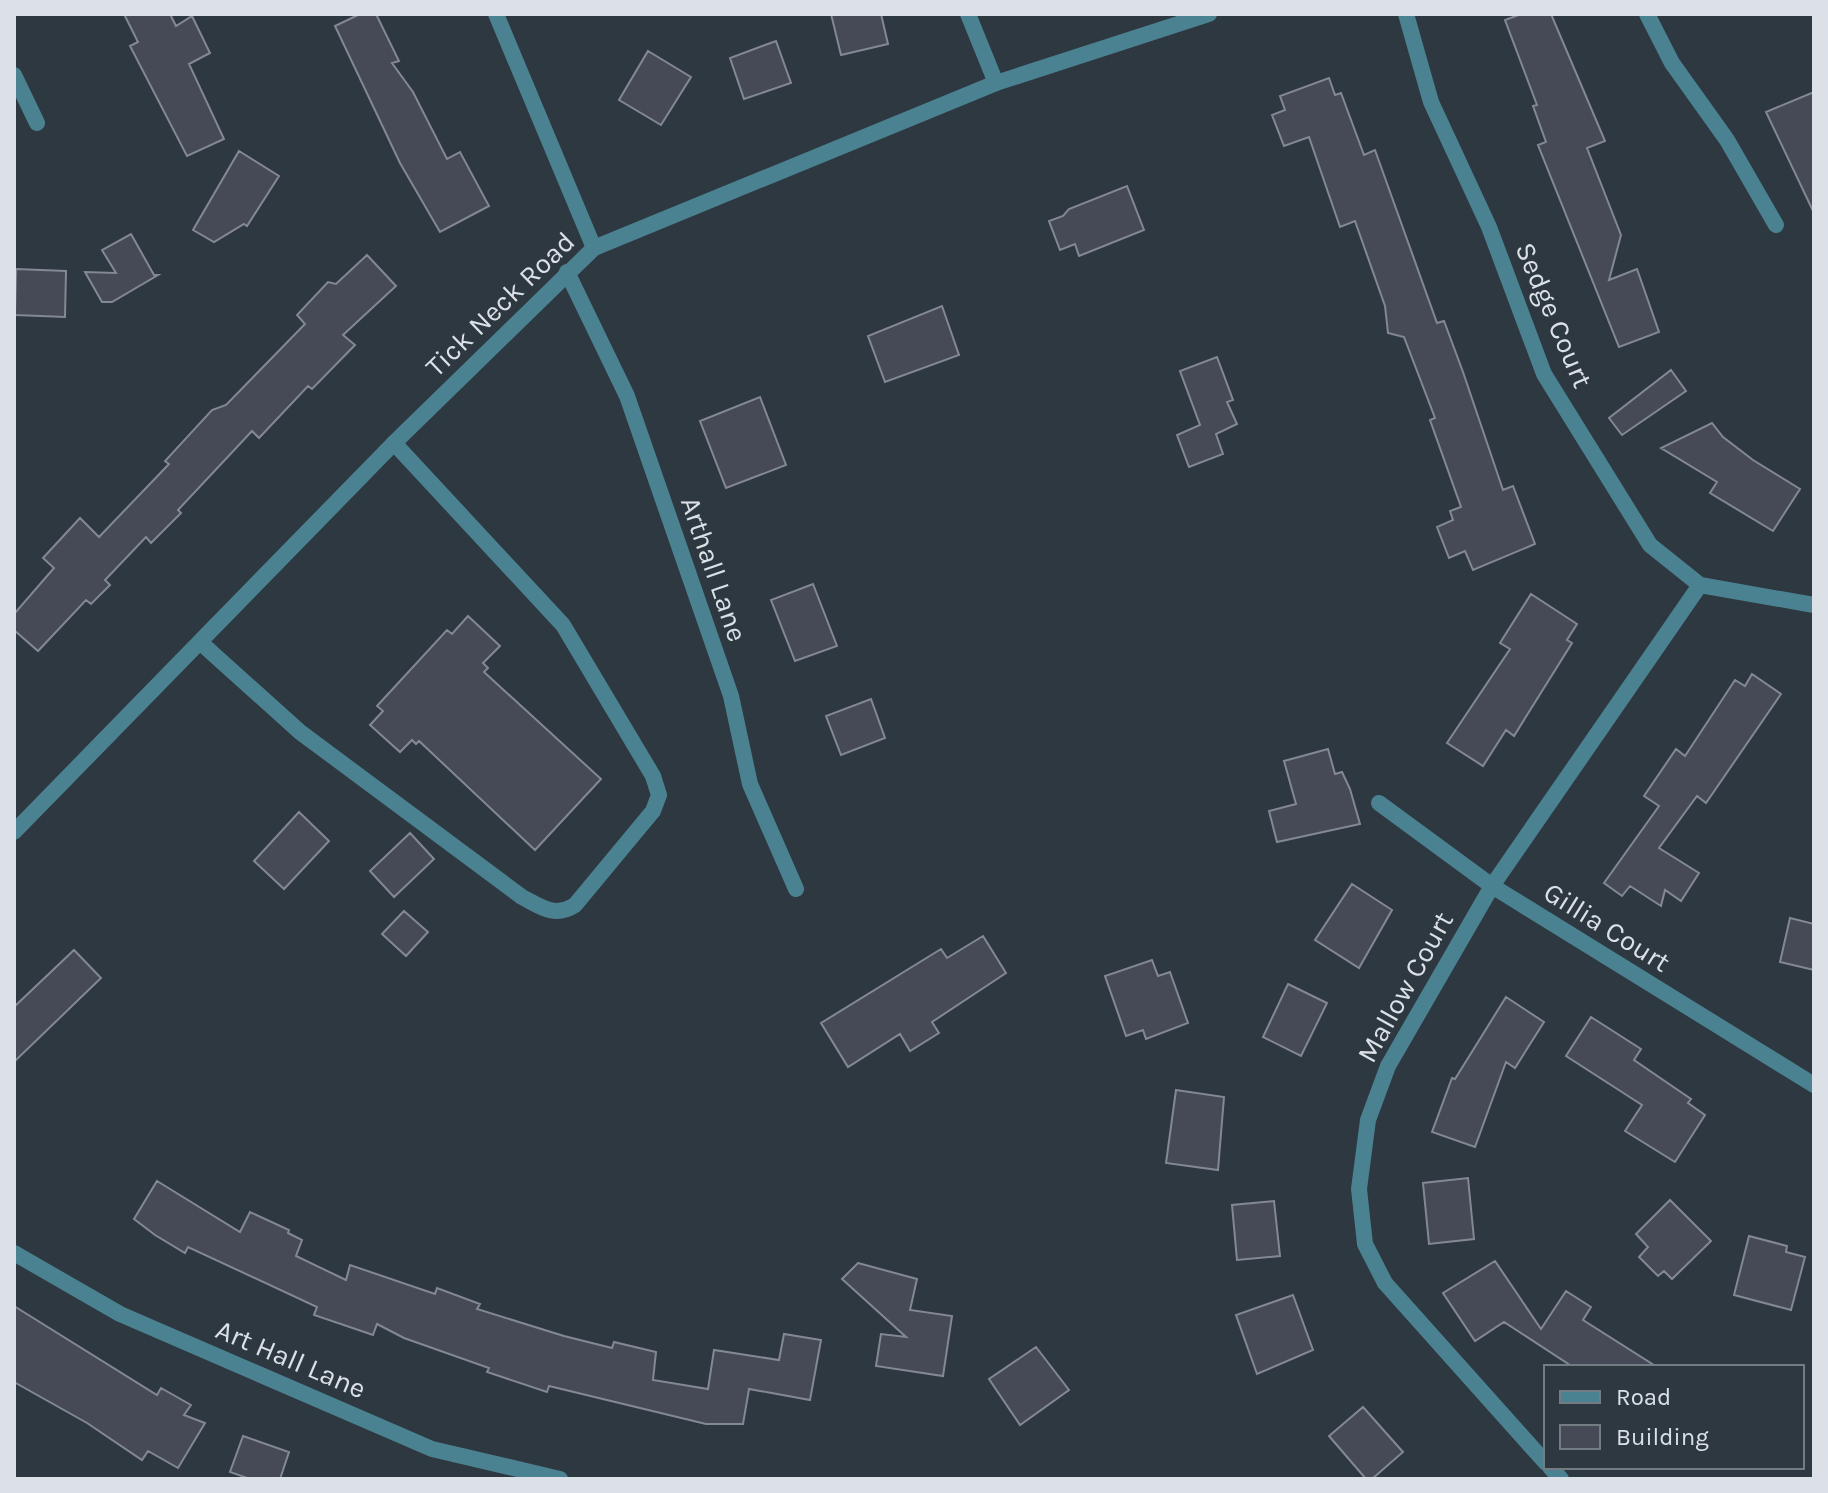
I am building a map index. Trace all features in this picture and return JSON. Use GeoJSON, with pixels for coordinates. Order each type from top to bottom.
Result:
{"type":"FeatureCollection","features":[{"type":"Feature","properties":{"kind":"street"},"geometry":{"type":"LineString","coordinates":[[496,14],[594,248]]}},
{"type":"Feature","properties":{"kind":"street"},"geometry":{"type":"LineString","coordinates":[[968,14],[996,83]]}},
{"type":"Feature","properties":{"kind":"street","name":"Tick Neck Road"},"geometry":{"type":"LineString","coordinates":[[14,832],[394,443],[594,248],[996,83],[1209,14]]}},
{"type":"Feature","properties":{"kind":"street","name":"Sedge Court"},"geometry":{"type":"LineString","coordinates":[[1406,14],[1431,102],[1489,227],[1544,374],[1650,545],[1700,585],[1814,605]]}},
{"type":"Feature","properties":{"kind":"street"},"geometry":{"type":"LineString","coordinates":[[1647,14],[1672,63],[1727,140],[1776,225]]}},
{"type":"Feature","properties":{"kind":"street"},"geometry":{"type":"LineString","coordinates":[[14,75],[37,123]]}},
{"type":"Feature","properties":{"kind":"street","name":"Arthall Lane"},"geometry":{"type":"LineString","coordinates":[[567,272],[627,396],[731,696],[750,784],[796,889]]}},
{"type":"Feature","properties":{"kind":"street"},"geometry":{"type":"LineString","coordinates":[[200,642],[300,732],[522,897],[549,911],[563,913],[575,905],[653,811],[659,795],[653,776],[563,625],[394,443]]}},
{"type":"Feature","properties":{"kind":"street","name":"Mallow Court"},"geometry":{"type":"LineString","coordinates":[[1544,1461],[1385,1283],[1365,1244],[1359,1189],[1368,1120],[1388,1066],[1492,886],[1700,585]]}},
{"type":"Feature","properties":{"kind":"street","name":"Gillia Court"},"geometry":{"type":"LineString","coordinates":[[1379,803],[1492,886],[1814,1085]]}},
{"type":"Feature","properties":{"kind":"street","name":"Art Hall Lane"},"geometry":{"type":"LineString","coordinates":[[14,1253],[120,1314],[432,1449],[560,1479]]}},
{"type":"Feature","properties":{"kind":"building"},"geometry":{"type":"Polygon","coordinates":[[[124,14],[170,14],[176,26],[192,16],[210,53],[189,64],[224,139],[187,156],[130,46],[138,42],[124,14]]]}},
{"type":"Feature","properties":{"kind":"building"},"geometry":{"type":"Polygon","coordinates":[[[360,14],[376,14],[399,61],[392,63],[413,92],[447,159],[460,152],[489,206],[440,232],[400,163],[335,26],[360,14]]]}},
{"type":"Feature","properties":{"kind":"building"},"geometry":{"type":"Polygon","coordinates":[[[831,14],[881,14],[888,44],[841,55],[831,14]]]}},
{"type":"Feature","properties":{"kind":"building"},"geometry":{"type":"Polygon","coordinates":[[[1521,14],[1551,14],[1605,141],[1587,148],[1621,235],[1609,280],[1637,269],[1659,332],[1619,347],[1538,145],[1546,142],[1533,106],[1537,105],[1505,20],[1521,14]]]}},
{"type":"Feature","properties":{"kind":"building"},"geometry":{"type":"Polygon","coordinates":[[[776,41],[791,83],[744,99],[730,58],[776,41]]]}},
{"type":"Feature","properties":{"kind":"building"},"geometry":{"type":"Polygon","coordinates":[[[648,51],[691,77],[661,125],[619,100],[648,51]]]}},
{"type":"Feature","properties":{"kind":"building"},"geometry":{"type":"Polygon","coordinates":[[[1329,78],[1335,95],[1341,93],[1364,155],[1375,150],[1437,323],[1444,321],[1503,490],[1513,486],[1535,544],[1473,570],[1465,551],[1449,558],[1437,527],[1453,520],[1450,511],[1461,507],[1430,420],[1435,418],[1404,337],[1388,333],[1385,306],[1355,221],[1340,227],[1309,137],[1284,146],[1272,115],[1285,110],[1280,96],[1329,78]]]}},
{"type":"Feature","properties":{"kind":"building"},"geometry":{"type":"Polygon","coordinates":[[[1814,92],[1814,213],[1766,112],[1814,92]]]}},
{"type":"Feature","properties":{"kind":"building"},"geometry":{"type":"Polygon","coordinates":[[[239,151],[279,176],[247,226],[244,224],[214,242],[193,230],[239,151]]]}},
{"type":"Feature","properties":{"kind":"building"},"geometry":{"type":"Polygon","coordinates":[[[1127,186],[1144,230],[1079,256],[1075,244],[1060,250],[1049,221],[1063,216],[1069,209],[1127,186]]]}},
{"type":"Feature","properties":{"kind":"building"},"geometry":{"type":"Polygon","coordinates":[[[131,234],[154,275],[158,275],[112,302],[102,302],[85,272],[116,273],[102,250],[131,234]]]}},
{"type":"Feature","properties":{"kind":"building"},"geometry":{"type":"Polygon","coordinates":[[[367,255],[396,286],[343,335],[355,345],[312,389],[308,386],[259,438],[252,431],[178,510],[181,513],[151,543],[146,537],[105,580],[110,585],[91,604],[86,600],[38,651],[14,630],[14,614],[54,568],[43,558],[80,518],[99,537],[169,464],[165,461],[212,410],[226,405],[305,324],[297,315],[328,282],[336,284],[367,255]]]}},
{"type":"Feature","properties":{"kind":"building"},"geometry":{"type":"Polygon","coordinates":[[[16,269],[66,271],[65,317],[15,315],[16,269]]]}},
{"type":"Feature","properties":{"kind":"building"},"geometry":{"type":"Polygon","coordinates":[[[942,306],[959,355],[885,382],[868,336],[942,306]]]}},
{"type":"Feature","properties":{"kind":"building"},"geometry":{"type":"Polygon","coordinates":[[[1217,357],[1233,400],[1227,402],[1237,424],[1216,434],[1223,454],[1189,467],[1177,435],[1200,425],[1180,371],[1217,357]]]}},
{"type":"Feature","properties":{"kind":"building"},"geometry":{"type":"Polygon","coordinates":[[[1671,370],[1686,391],[1622,435],[1609,418],[1671,370]]]}},
{"type":"Feature","properties":{"kind":"building"},"geometry":{"type":"Polygon","coordinates":[[[760,397],[786,465],[726,488],[700,421],[760,397]]]}},
{"type":"Feature","properties":{"kind":"building"},"geometry":{"type":"Polygon","coordinates":[[[1712,423],[1723,437],[1753,460],[1800,489],[1773,531],[1710,493],[1717,482],[1661,448],[1712,423]]]}},
{"type":"Feature","properties":{"kind":"building"},"geometry":{"type":"Polygon","coordinates":[[[813,584],[837,646],[795,661],[771,600],[813,584]]]}},
{"type":"Feature","properties":{"kind":"building"},"geometry":{"type":"Polygon","coordinates":[[[1531,594],[1577,624],[1567,640],[1572,643],[1514,736],[1506,730],[1483,766],[1447,743],[1510,649],[1500,643],[1531,594]]]}},
{"type":"Feature","properties":{"kind":"building"},"geometry":{"type":"Polygon","coordinates":[[[468,616],[500,646],[483,663],[488,668],[484,672],[601,779],[535,850],[419,741],[416,744],[412,740],[400,752],[370,725],[383,711],[377,706],[447,630],[452,634],[468,616]]]}},
{"type":"Feature","properties":{"kind":"building"},"geometry":{"type":"Polygon","coordinates":[[[1752,674],[1781,694],[1706,803],[1697,796],[1659,848],[1699,873],[1681,901],[1665,890],[1661,906],[1630,886],[1622,896],[1604,883],[1659,806],[1644,796],[1676,749],[1685,756],[1735,680],[1745,686],[1752,674]]]}},
{"type":"Feature","properties":{"kind":"building"},"geometry":{"type":"Polygon","coordinates":[[[871,699],[885,738],[841,755],[826,716],[871,699]]]}},
{"type":"Feature","properties":{"kind":"building"},"geometry":{"type":"Polygon","coordinates":[[[1328,749],[1335,774],[1342,772],[1350,789],[1360,824],[1277,842],[1269,811],[1296,804],[1284,761],[1328,749]]]}},
{"type":"Feature","properties":{"kind":"building"},"geometry":{"type":"Polygon","coordinates":[[[299,812],[329,841],[284,889],[254,861],[299,812]]]}},
{"type":"Feature","properties":{"kind":"building"},"geometry":{"type":"Polygon","coordinates":[[[410,833],[434,859],[394,897],[370,871],[410,833]]]}},
{"type":"Feature","properties":{"kind":"building"},"geometry":{"type":"Polygon","coordinates":[[[1352,884],[1392,910],[1359,968],[1315,940],[1352,884]]]}},
{"type":"Feature","properties":{"kind":"building"},"geometry":{"type":"Polygon","coordinates":[[[404,911],[428,932],[406,956],[382,934],[404,911]]]}},
{"type":"Feature","properties":{"kind":"building"},"geometry":{"type":"Polygon","coordinates":[[[1790,918],[1814,924],[1814,970],[1780,962],[1790,918]]]}},
{"type":"Feature","properties":{"kind":"building"},"geometry":{"type":"Polygon","coordinates":[[[983,936],[1006,973],[932,1022],[939,1033],[910,1051],[900,1034],[848,1067],[821,1023],[941,949],[947,958],[983,936]]]}},
{"type":"Feature","properties":{"kind":"building"},"geometry":{"type":"Polygon","coordinates":[[[74,950],[101,978],[14,1062],[14,1007],[74,950]]]}},
{"type":"Feature","properties":{"kind":"building"},"geometry":{"type":"Polygon","coordinates":[[[1152,960],[1158,976],[1170,972],[1188,1023],[1146,1039],[1143,1030],[1126,1036],[1105,976],[1152,960]]]}},
{"type":"Feature","properties":{"kind":"building"},"geometry":{"type":"Polygon","coordinates":[[[1288,984],[1327,1003],[1301,1056],[1263,1037],[1288,984]]]}},
{"type":"Feature","properties":{"kind":"building"},"geometry":{"type":"Polygon","coordinates":[[[1506,997],[1544,1022],[1515,1068],[1506,1062],[1475,1147],[1432,1132],[1452,1078],[1455,1079],[1506,997]]]}},
{"type":"Feature","properties":{"kind":"building"},"geometry":{"type":"Polygon","coordinates":[[[1591,1017],[1641,1049],[1634,1060],[1691,1099],[1688,1103],[1705,1115],[1675,1162],[1625,1131],[1642,1105],[1566,1056],[1591,1017]]]}},
{"type":"Feature","properties":{"kind":"building"},"geometry":{"type":"Polygon","coordinates":[[[1176,1090],[1224,1097],[1218,1170],[1166,1163],[1176,1090]]]}},
{"type":"Feature","properties":{"kind":"building"},"geometry":{"type":"Polygon","coordinates":[[[1468,1178],[1474,1239],[1429,1244],[1423,1183],[1468,1178]]]}},
{"type":"Feature","properties":{"kind":"building"},"geometry":{"type":"Polygon","coordinates":[[[157,1181],[240,1232],[250,1212],[289,1230],[288,1233],[302,1240],[296,1256],[346,1280],[350,1265],[435,1294],[437,1288],[480,1304],[477,1309],[564,1336],[612,1348],[614,1342],[656,1352],[653,1380],[708,1389],[714,1350],[779,1360],[784,1334],[821,1340],[810,1400],[749,1389],[743,1424],[706,1424],[549,1386],[547,1392],[487,1372],[489,1368],[404,1338],[377,1324],[373,1335],[314,1315],[317,1307],[188,1247],[185,1253],[155,1235],[134,1219],[157,1181]]]}},
{"type":"Feature","properties":{"kind":"building"},"geometry":{"type":"Polygon","coordinates":[[[1670,1200],[1711,1241],[1672,1279],[1664,1271],[1658,1276],[1639,1257],[1648,1247],[1636,1234],[1670,1200]]]}},
{"type":"Feature","properties":{"kind":"building"},"geometry":{"type":"Polygon","coordinates":[[[1274,1201],[1280,1256],[1237,1260],[1232,1205],[1274,1201]]]}},
{"type":"Feature","properties":{"kind":"building"},"geometry":{"type":"Polygon","coordinates":[[[1749,1236],[1787,1246],[1786,1252],[1805,1257],[1791,1310],[1734,1295],[1749,1236]]]}},
{"type":"Feature","properties":{"kind":"building"},"geometry":{"type":"Polygon","coordinates":[[[1495,1261],[1541,1329],[1566,1291],[1591,1307],[1583,1320],[1654,1365],[1570,1365],[1504,1322],[1475,1341],[1443,1293],[1495,1261]]]}},
{"type":"Feature","properties":{"kind":"building"},"geometry":{"type":"Polygon","coordinates":[[[858,1263],[917,1279],[910,1310],[952,1316],[943,1376],[876,1366],[881,1334],[906,1337],[842,1279],[858,1263]]]}},
{"type":"Feature","properties":{"kind":"building"},"geometry":{"type":"Polygon","coordinates":[[[1293,1295],[1313,1350],[1257,1374],[1236,1315],[1293,1295]]]}},
{"type":"Feature","properties":{"kind":"building"},"geometry":{"type":"Polygon","coordinates":[[[14,1306],[157,1395],[161,1388],[191,1405],[184,1415],[205,1423],[178,1468],[148,1451],[142,1460],[87,1423],[14,1382],[14,1306]]]}},
{"type":"Feature","properties":{"kind":"building"},"geometry":{"type":"Polygon","coordinates":[[[1036,1347],[1069,1390],[1020,1425],[989,1379],[1036,1347]]]}},
{"type":"Feature","properties":{"kind":"building"},"geometry":{"type":"Polygon","coordinates":[[[1363,1407],[1403,1452],[1372,1479],[1366,1479],[1329,1436],[1363,1407]]]}},
{"type":"Feature","properties":{"kind":"building"},"geometry":{"type":"Polygon","coordinates":[[[243,1436],[289,1452],[280,1479],[250,1479],[230,1472],[243,1436]]]}}]}
